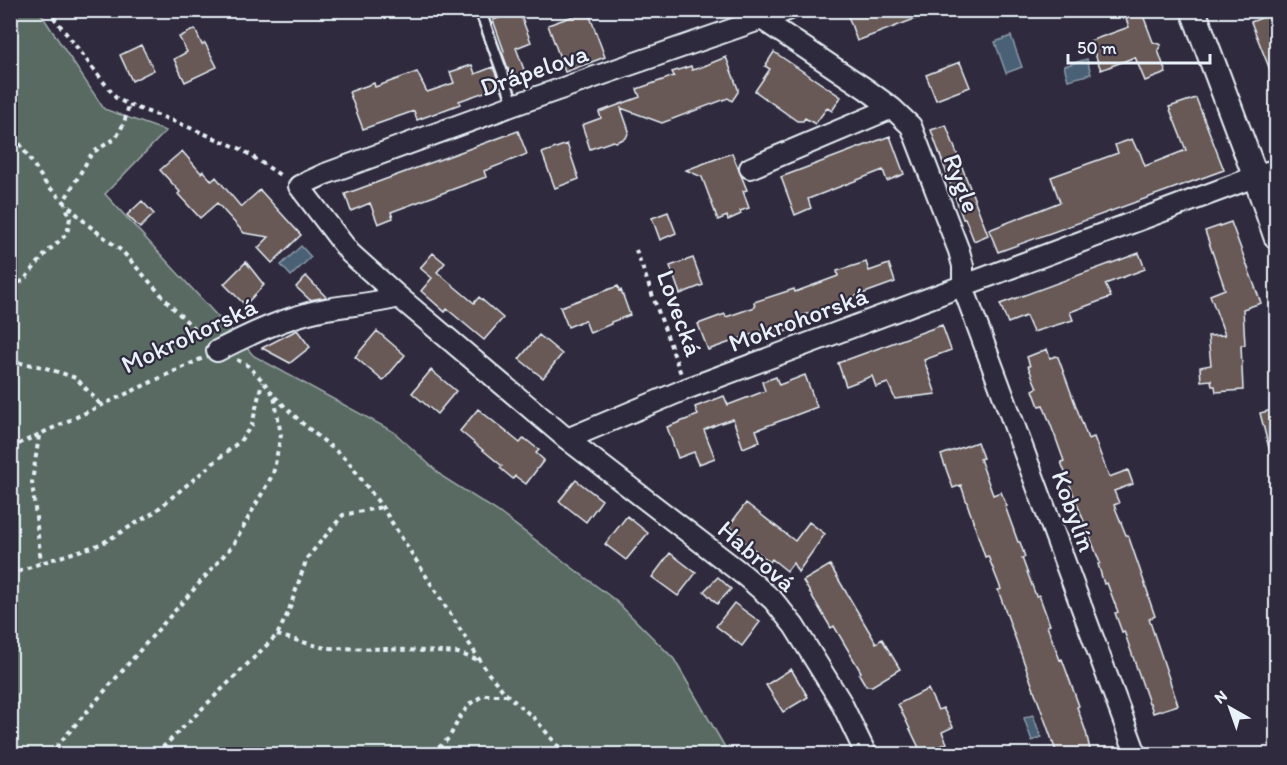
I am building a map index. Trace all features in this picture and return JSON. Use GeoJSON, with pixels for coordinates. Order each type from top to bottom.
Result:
{"type":"FeatureCollection","features":[{"type":"Feature","properties":{"kind":"street","name":"Drápelova"},"geometry":{"type":"LineString","coordinates":[[299,186],[325,174],[762,15],[788,10]]}},
{"type":"Feature","properties":{"kind":"street"},"geometry":{"type":"LineString","coordinates":[[1193,10],[1266,173],[1276,236]]}},
{"type":"Feature","properties":{"kind":"street","name":"Rygle"},"geometry":{"type":"LineString","coordinates":[[762,15],[866,88],[911,126],[959,251],[963,266],[963,286]]}},
{"type":"Feature","properties":{"kind":"street"},"geometry":{"type":"LineString","coordinates":[[750,168],[892,108]]}},
{"type":"Feature","properties":{"kind":"street","name":"Mokrohorská"},"geometry":{"type":"LineString","coordinates":[[567,439],[686,389],[1266,173]]}},
{"type":"Feature","properties":{"kind":"street"},"geometry":{"type":"LineString","coordinates":[[299,186],[350,253],[567,439]]}},
{"type":"Feature","properties":{"kind":"street","name":"Kobylín"},"geometry":{"type":"LineString","coordinates":[[963,286],[1136,754]]}},
{"type":"Feature","properties":{"kind":"street","name":"Mokrohorská"},"geometry":{"type":"LineString","coordinates":[[217,351],[290,318],[320,310],[399,297]]}},
{"type":"Feature","properties":{"kind":"street","name":"Habrová"},"geometry":{"type":"LineString","coordinates":[[567,439],[773,600],[794,626],[841,702],[866,754]]}},
{"type":"Feature","properties":{"kind":"lane"},"geometry":{"type":"LineString","coordinates":[[480,10],[514,105]]}},
{"type":"Feature","properties":{"kind":"path"},"geometry":{"type":"LineString","coordinates":[[48,10],[116,98],[241,149],[299,186]]}},
{"type":"Feature","properties":{"kind":"path"},"geometry":{"type":"LineString","coordinates":[[10,285],[23,281],[47,252],[67,234],[70,218],[64,201],[92,153],[116,138],[124,123],[129,105]]}},
{"type":"Feature","properties":{"kind":"path"},"geometry":{"type":"LineString","coordinates":[[10,118],[20,144],[46,184],[88,225],[122,251],[173,308],[217,351],[246,364],[302,423],[347,460],[382,507],[488,673],[507,695],[535,719],[565,754]]}},
{"type":"Feature","properties":{"kind":"path","name":"Lovecká"},"geometry":{"type":"LineString","coordinates":[[636,250],[686,389]]}},
{"type":"Feature","properties":{"kind":"path","name":"Mokrohorská"},"geometry":{"type":"LineString","coordinates":[[10,448],[217,351]]}},
{"type":"Feature","properties":{"kind":"path"},"geometry":{"type":"LineString","coordinates":[[10,361],[43,367],[76,378],[102,406]]}},
{"type":"Feature","properties":{"kind":"path"},"geometry":{"type":"LineString","coordinates":[[10,575],[41,562],[101,544],[153,513],[240,441],[252,425],[263,381]]}},
{"type":"Feature","properties":{"kind":"path"},"geometry":{"type":"LineString","coordinates":[[50,754],[233,545],[273,474],[281,435],[274,396]]}},
{"type":"Feature","properties":{"kind":"path"},"geometry":{"type":"LineString","coordinates":[[39,435],[32,482],[41,562]]}},
{"type":"Feature","properties":{"kind":"path"},"geometry":{"type":"LineString","coordinates":[[156,754],[277,635],[288,613],[307,558],[343,515],[382,507]]}},
{"type":"Feature","properties":{"kind":"path"},"geometry":{"type":"LineString","coordinates":[[277,635],[325,648],[458,653],[481,661]]}},
{"type":"Feature","properties":{"kind":"path"},"geometry":{"type":"LineString","coordinates":[[432,754],[449,738],[461,715],[471,703],[484,695],[507,695]]}},
{"type":"Feature","properties":{"kind":"green space"},"geometry":{"type":"Polygon","coordinates":[[[10,11],[39,11],[104,109],[166,131],[105,194],[254,356],[394,432],[443,477],[497,511],[615,600],[674,659],[729,754],[11,754],[10,11]]]}},
{"type":"Feature","properties":{"kind":"water"},"geometry":{"type":"Polygon","coordinates":[[[1011,36],[1022,67],[1006,73],[995,42],[1011,36]]]}},
{"type":"Feature","properties":{"kind":"water"},"geometry":{"type":"Polygon","coordinates":[[[1087,59],[1091,74],[1068,80],[1064,66],[1087,59]]]}},
{"type":"Feature","properties":{"kind":"water"},"geometry":{"type":"Polygon","coordinates":[[[301,246],[311,257],[291,276],[281,265],[301,246]]]}},
{"type":"Feature","properties":{"kind":"water"},"geometry":{"type":"Polygon","coordinates":[[[1033,715],[1041,737],[1032,741],[1024,718],[1033,715]]]}},
{"type":"Feature","properties":{"kind":"building"},"geometry":{"type":"Polygon","coordinates":[[[846,10],[933,10],[933,12],[857,41],[846,10]]]}},
{"type":"Feature","properties":{"kind":"building"},"geometry":{"type":"Polygon","coordinates":[[[1123,10],[1141,10],[1153,42],[1161,45],[1158,50],[1166,73],[1145,81],[1135,57],[1101,70],[1090,41],[1129,27],[1123,10]]]}},
{"type":"Feature","properties":{"kind":"building"},"geometry":{"type":"Polygon","coordinates":[[[519,11],[531,42],[516,48],[526,75],[512,80],[493,20],[519,11]]]}},
{"type":"Feature","properties":{"kind":"building"},"geometry":{"type":"Polygon","coordinates":[[[588,11],[605,57],[565,72],[548,25],[588,11]]]}},
{"type":"Feature","properties":{"kind":"building"},"geometry":{"type":"Polygon","coordinates":[[[1276,12],[1276,85],[1251,22],[1276,12]]]}},
{"type":"Feature","properties":{"kind":"building"},"geometry":{"type":"Polygon","coordinates":[[[195,29],[202,45],[205,43],[217,67],[185,82],[174,59],[187,52],[179,37],[195,29]]]}},
{"type":"Feature","properties":{"kind":"building"},"geometry":{"type":"Polygon","coordinates":[[[141,45],[154,70],[132,81],[120,55],[141,45]]]}},
{"type":"Feature","properties":{"kind":"building"},"geometry":{"type":"Polygon","coordinates":[[[774,52],[841,97],[832,111],[827,108],[815,124],[805,118],[803,121],[797,121],[755,91],[770,69],[765,66],[774,52]]]}},
{"type":"Feature","properties":{"kind":"building"},"geometry":{"type":"Polygon","coordinates":[[[726,57],[738,89],[732,101],[728,98],[662,123],[621,108],[629,131],[626,138],[590,149],[582,125],[601,118],[599,112],[640,97],[637,89],[674,76],[672,72],[691,66],[692,70],[726,57]]]}},
{"type":"Feature","properties":{"kind":"building"},"geometry":{"type":"Polygon","coordinates":[[[960,62],[970,87],[936,100],[926,75],[960,62]]]}},
{"type":"Feature","properties":{"kind":"building"},"geometry":{"type":"Polygon","coordinates":[[[472,65],[475,74],[493,67],[499,87],[459,101],[460,104],[417,120],[414,111],[363,129],[349,92],[374,83],[375,87],[417,72],[427,92],[454,83],[450,72],[472,65]]]}},
{"type":"Feature","properties":{"kind":"building"},"geometry":{"type":"Polygon","coordinates":[[[1196,98],[1224,170],[998,252],[989,230],[1060,202],[1051,177],[1118,153],[1115,145],[1132,139],[1145,166],[1186,150],[1169,107],[1196,98]]]}},
{"type":"Feature","properties":{"kind":"building"},"geometry":{"type":"Polygon","coordinates":[[[946,125],[988,235],[974,241],[965,218],[963,219],[931,130],[946,125]]]}},
{"type":"Feature","properties":{"kind":"building"},"geometry":{"type":"Polygon","coordinates":[[[518,131],[527,154],[484,171],[486,177],[391,212],[393,218],[378,224],[370,203],[351,211],[345,194],[518,131]]]}},
{"type":"Feature","properties":{"kind":"building"},"geometry":{"type":"Polygon","coordinates":[[[890,136],[904,174],[887,181],[883,170],[808,199],[811,208],[795,215],[781,177],[890,136]]]}},
{"type":"Feature","properties":{"kind":"building"},"geometry":{"type":"Polygon","coordinates":[[[567,144],[579,179],[555,188],[542,153],[567,144]]]}},
{"type":"Feature","properties":{"kind":"building"},"geometry":{"type":"Polygon","coordinates":[[[182,151],[201,173],[203,171],[212,181],[216,177],[241,207],[260,190],[301,235],[272,263],[258,248],[269,237],[244,233],[217,203],[200,218],[160,170],[182,151]]]}},
{"type":"Feature","properties":{"kind":"building"},"geometry":{"type":"Polygon","coordinates":[[[732,153],[747,190],[743,191],[749,208],[740,211],[741,214],[728,220],[727,216],[718,220],[702,177],[686,170],[732,153]]]}},
{"type":"Feature","properties":{"kind":"building"},"geometry":{"type":"Polygon","coordinates":[[[142,201],[154,214],[140,228],[127,215],[142,201]]]}},
{"type":"Feature","properties":{"kind":"building"},"geometry":{"type":"Polygon","coordinates":[[[668,212],[676,233],[660,240],[652,218],[668,212]]]}},
{"type":"Feature","properties":{"kind":"building"},"geometry":{"type":"Polygon","coordinates":[[[1231,222],[1261,303],[1243,309],[1245,345],[1241,345],[1243,390],[1216,392],[1211,380],[1201,381],[1200,367],[1211,365],[1208,336],[1225,335],[1210,295],[1225,289],[1205,231],[1231,222]]]}},
{"type":"Feature","properties":{"kind":"building"},"geometry":{"type":"Polygon","coordinates":[[[433,253],[445,263],[437,272],[474,303],[479,297],[503,318],[484,340],[447,309],[445,312],[421,291],[432,278],[420,268],[433,253]]]}},
{"type":"Feature","properties":{"kind":"building"},"geometry":{"type":"Polygon","coordinates":[[[1139,253],[1145,269],[1105,284],[1111,297],[1070,312],[1073,320],[1033,332],[1026,316],[1008,323],[1000,304],[1139,253]]]}},
{"type":"Feature","properties":{"kind":"building"},"geometry":{"type":"Polygon","coordinates":[[[693,258],[703,285],[680,294],[670,266],[693,258]]]}},
{"type":"Feature","properties":{"kind":"building"},"geometry":{"type":"Polygon","coordinates":[[[246,262],[264,285],[245,305],[224,284],[246,262]]]}},
{"type":"Feature","properties":{"kind":"building"},"geometry":{"type":"Polygon","coordinates":[[[866,262],[869,271],[889,264],[895,282],[804,315],[807,324],[767,338],[764,330],[708,350],[698,324],[725,314],[726,317],[755,307],[754,302],[794,289],[795,292],[838,276],[837,271],[866,262]]]}},
{"type":"Feature","properties":{"kind":"building"},"geometry":{"type":"Polygon","coordinates":[[[306,276],[326,297],[310,300],[296,287],[306,276]]]}},
{"type":"Feature","properties":{"kind":"building"},"geometry":{"type":"Polygon","coordinates":[[[618,286],[630,315],[590,333],[585,320],[568,327],[560,307],[618,286]]]}},
{"type":"Feature","properties":{"kind":"building"},"geometry":{"type":"Polygon","coordinates":[[[942,325],[951,350],[924,360],[936,394],[895,399],[888,383],[876,387],[872,376],[846,386],[838,363],[942,325]]]}},
{"type":"Feature","properties":{"kind":"building"},"geometry":{"type":"Polygon","coordinates":[[[297,330],[310,347],[290,363],[262,348],[297,330]]]}},
{"type":"Feature","properties":{"kind":"building"},"geometry":{"type":"Polygon","coordinates":[[[377,331],[405,355],[383,381],[355,357],[377,331]]]}},
{"type":"Feature","properties":{"kind":"building"},"geometry":{"type":"Polygon","coordinates":[[[539,335],[562,354],[543,378],[519,359],[539,335]]]}},
{"type":"Feature","properties":{"kind":"building"},"geometry":{"type":"Polygon","coordinates":[[[1047,349],[1050,358],[1058,357],[1088,439],[1094,437],[1109,477],[1128,470],[1133,484],[1114,491],[1119,503],[1114,505],[1126,535],[1128,535],[1149,596],[1155,616],[1149,619],[1178,705],[1153,713],[1124,631],[1122,632],[1115,613],[1118,612],[1107,583],[1104,584],[1098,564],[1100,563],[1061,462],[1064,461],[1055,436],[1043,405],[1039,406],[1033,390],[1037,388],[1028,366],[1030,366],[1027,357],[1047,349]]]}},
{"type":"Feature","properties":{"kind":"building"},"geometry":{"type":"Polygon","coordinates":[[[431,370],[456,391],[437,414],[412,393],[431,370]]]}},
{"type":"Feature","properties":{"kind":"building"},"geometry":{"type":"Polygon","coordinates":[[[805,375],[817,407],[756,430],[760,441],[743,448],[733,419],[718,424],[704,430],[715,458],[699,464],[694,452],[678,458],[667,427],[698,415],[695,407],[724,396],[728,405],[765,391],[762,382],[776,377],[779,385],[805,375]]]}},
{"type":"Feature","properties":{"kind":"building"},"geometry":{"type":"Polygon","coordinates":[[[478,409],[520,443],[524,438],[539,450],[536,453],[544,460],[526,484],[515,476],[513,479],[500,468],[502,466],[460,431],[478,409]]]}},
{"type":"Feature","properties":{"kind":"building"},"geometry":{"type":"Polygon","coordinates":[[[1276,409],[1276,456],[1271,456],[1260,413],[1276,409]]]}},
{"type":"Feature","properties":{"kind":"building"},"geometry":{"type":"Polygon","coordinates":[[[977,442],[983,458],[980,459],[993,495],[1001,492],[1007,506],[1005,506],[1025,557],[1022,558],[1036,596],[1039,595],[1050,625],[1047,626],[1079,706],[1077,707],[1091,754],[1057,754],[998,590],[1001,589],[988,556],[985,557],[961,485],[953,488],[941,455],[977,442]]]}},
{"type":"Feature","properties":{"kind":"building"},"geometry":{"type":"Polygon","coordinates":[[[576,480],[602,500],[586,522],[559,501],[576,480]]]}},
{"type":"Feature","properties":{"kind":"building"},"geometry":{"type":"Polygon","coordinates":[[[746,503],[795,541],[809,522],[825,534],[798,572],[793,563],[787,571],[772,559],[770,562],[742,540],[743,537],[729,526],[746,503]]]}},
{"type":"Feature","properties":{"kind":"building"},"geometry":{"type":"Polygon","coordinates":[[[627,516],[648,533],[626,560],[605,544],[627,516]]]}},
{"type":"Feature","properties":{"kind":"building"},"geometry":{"type":"Polygon","coordinates":[[[670,553],[696,573],[678,596],[652,577],[670,553]]]}},
{"type":"Feature","properties":{"kind":"building"},"geometry":{"type":"Polygon","coordinates":[[[830,565],[876,643],[882,639],[900,669],[872,686],[866,686],[859,674],[861,672],[834,626],[831,628],[803,581],[830,565]]]}},
{"type":"Feature","properties":{"kind":"building"},"geometry":{"type":"Polygon","coordinates":[[[718,577],[731,589],[717,604],[704,591],[718,577]]]}},
{"type":"Feature","properties":{"kind":"building"},"geometry":{"type":"Polygon","coordinates":[[[734,603],[760,622],[742,646],[716,626],[734,603]]]}},
{"type":"Feature","properties":{"kind":"building"},"geometry":{"type":"Polygon","coordinates":[[[791,669],[808,697],[783,712],[766,685],[791,669]]]}},
{"type":"Feature","properties":{"kind":"building"},"geometry":{"type":"Polygon","coordinates":[[[928,689],[938,710],[943,708],[953,727],[942,732],[947,743],[922,754],[898,704],[928,689]]]}}]}
